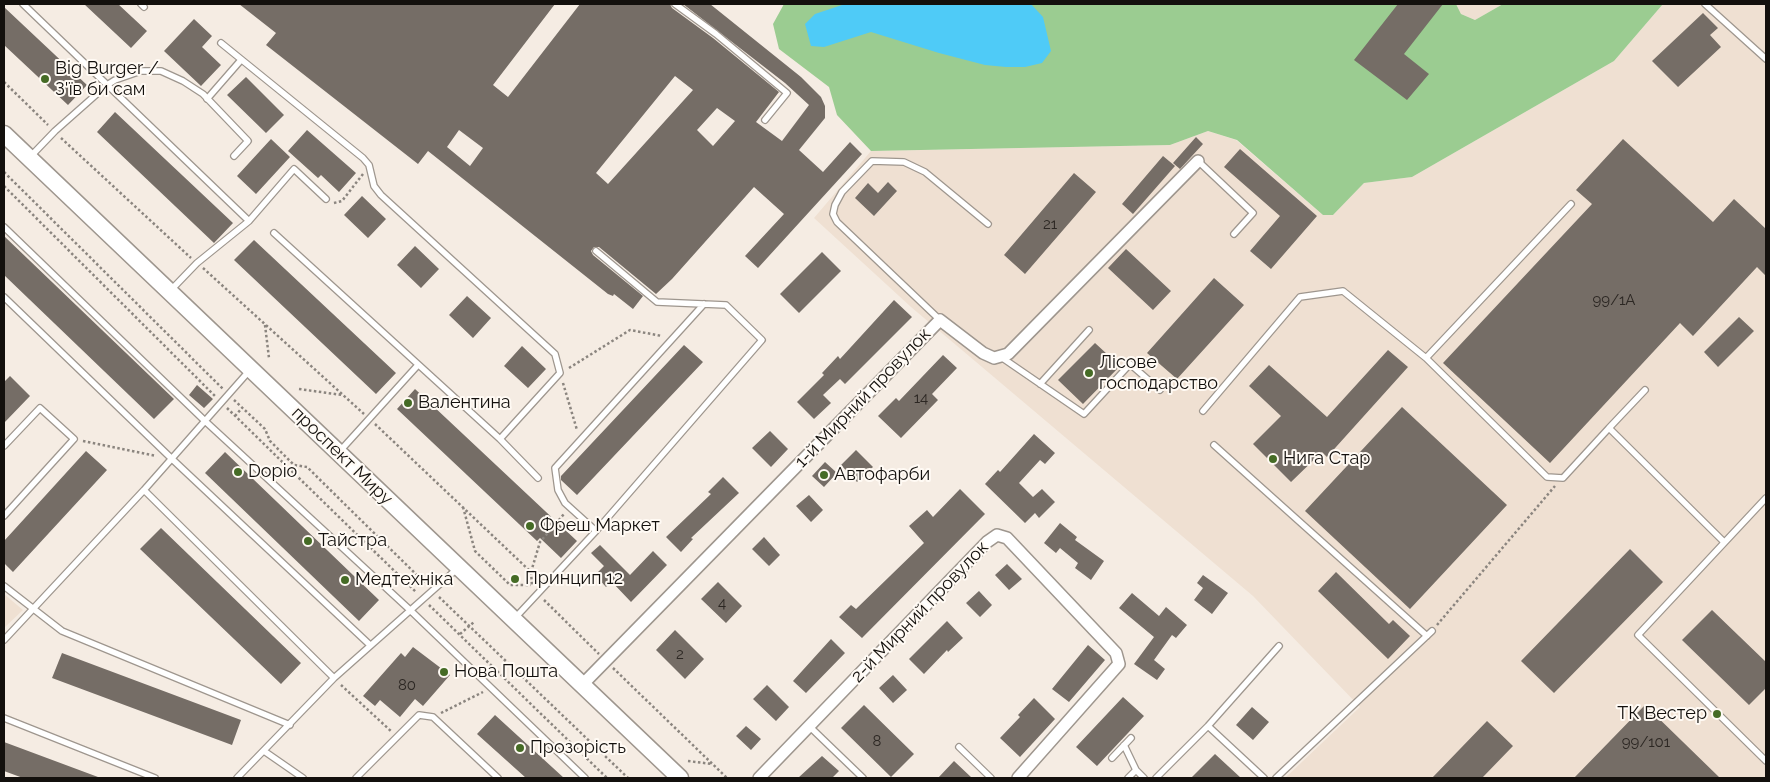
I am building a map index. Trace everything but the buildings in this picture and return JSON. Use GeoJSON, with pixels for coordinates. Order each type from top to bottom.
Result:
{"type":"FeatureCollection","features":[{"type":"Feature","properties":{"kind":"main road","name":"проспект Миру"},"geometry":{"type":"LineString","coordinates":[[4,134],[680,778]]}},
{"type":"Feature","properties":{"kind":"street"},"geometry":{"type":"LineString","coordinates":[[999,356],[1008,354],[1198,161]]}},
{"type":"Feature","properties":{"kind":"street","name":"1-й Мирний провулок"},"geometry":{"type":"LineString","coordinates":[[582,685],[940,320],[983,353],[994,358],[999,356]]}},
{"type":"Feature","properties":{"kind":"street","name":"2-й Мирний провулок"},"geometry":{"type":"LineString","coordinates":[[759,778],[997,535],[1007,538],[1116,653],[1119,664],[1018,778]]}},
{"type":"Feature","properties":{"kind":"lane"},"geometry":{"type":"LineString","coordinates":[[23,4],[249,221]]}},
{"type":"Feature","properties":{"kind":"lane"},"geometry":{"type":"LineString","coordinates":[[675,4],[716,34],[787,94],[765,120]]}},
{"type":"Feature","properties":{"kind":"lane"},"geometry":{"type":"LineString","coordinates":[[1704,4],[1766,58]]}},
{"type":"Feature","properties":{"kind":"lane"},"geometry":{"type":"LineString","coordinates":[[221,43],[369,165],[374,186],[381,195],[554,354],[560,373],[500,439]]}},
{"type":"Feature","properties":{"kind":"lane"},"geometry":{"type":"LineString","coordinates":[[207,99],[241,60]]}},
{"type":"Feature","properties":{"kind":"lane"},"geometry":{"type":"LineString","coordinates":[[29,158],[54,132],[107,85],[141,70],[161,71],[184,81],[207,99],[248,141],[234,156]]}},
{"type":"Feature","properties":{"kind":"lane"},"geometry":{"type":"LineString","coordinates":[[940,320],[837,222],[832,214],[835,205],[842,192],[872,161],[904,162],[925,172],[988,224]]}},
{"type":"Feature","properties":{"kind":"lane"},"geometry":{"type":"LineString","coordinates":[[1198,161],[1253,213],[1234,234]]}},
{"type":"Feature","properties":{"kind":"lane"},"geometry":{"type":"LineString","coordinates":[[169,292],[197,263],[249,221],[294,169],[326,198]]}},
{"type":"Feature","properties":{"kind":"lane"},"geometry":{"type":"LineString","coordinates":[[1426,358],[1571,204]]}},
{"type":"Feature","properties":{"kind":"lane"},"geometry":{"type":"LineString","coordinates":[[4,227],[205,421],[410,610],[585,778]]}},
{"type":"Feature","properties":{"kind":"lane"},"geometry":{"type":"LineString","coordinates":[[274,233],[500,439],[538,478]]}},
{"type":"Feature","properties":{"kind":"lane"},"geometry":{"type":"LineString","coordinates":[[514,620],[596,531],[762,340],[726,305],[657,302],[596,251]]}},
{"type":"Feature","properties":{"kind":"lane"},"geometry":{"type":"LineString","coordinates":[[1203,411],[1300,297],[1344,291],[1426,358],[1546,477],[1563,478],[1645,390]]}},
{"type":"Feature","properties":{"kind":"lane"},"geometry":{"type":"LineString","coordinates":[[4,297],[172,459],[370,645]]}},
{"type":"Feature","properties":{"kind":"lane"},"geometry":{"type":"LineString","coordinates":[[596,531],[570,507],[558,490],[555,468],[579,439],[704,304]]}},
{"type":"Feature","properties":{"kind":"lane"},"geometry":{"type":"LineString","coordinates":[[1040,384],[1089,330]]}},
{"type":"Feature","properties":{"kind":"lane"},"geometry":{"type":"LineString","coordinates":[[999,356],[1084,414],[1130,364],[1160,390]]}},
{"type":"Feature","properties":{"kind":"lane"},"geometry":{"type":"LineString","coordinates":[[339,453],[418,365]]}},
{"type":"Feature","properties":{"kind":"lane"},"geometry":{"type":"LineString","coordinates":[[4,640],[144,490],[251,369]]}},
{"type":"Feature","properties":{"kind":"lane"},"geometry":{"type":"LineString","coordinates":[[4,446],[40,408],[74,439],[4,516]]}},
{"type":"Feature","properties":{"kind":"lane"},"geometry":{"type":"LineString","coordinates":[[1609,428],[1724,542]]}},
{"type":"Feature","properties":{"kind":"lane"},"geometry":{"type":"LineString","coordinates":[[1214,445],[1427,636]]}},
{"type":"Feature","properties":{"kind":"lane"},"geometry":{"type":"LineString","coordinates":[[144,490],[334,678]]}},
{"type":"Feature","properties":{"kind":"lane"},"geometry":{"type":"LineString","coordinates":[[1766,498],[1638,635],[1766,761]]}},
{"type":"Feature","properties":{"kind":"lane"},"geometry":{"type":"LineString","coordinates":[[237,778],[334,678],[459,567]]}},
{"type":"Feature","properties":{"kind":"lane"},"geometry":{"type":"LineString","coordinates":[[4,586],[33,611],[62,631],[290,725]]}},
{"type":"Feature","properties":{"kind":"lane"},"geometry":{"type":"LineString","coordinates":[[1276,778],[1432,631]]}},
{"type":"Feature","properties":{"kind":"lane"},"geometry":{"type":"LineString","coordinates":[[1156,778],[1208,726],[1279,646]]}},
{"type":"Feature","properties":{"kind":"lane"},"geometry":{"type":"LineString","coordinates":[[356,778],[399,738],[419,716],[433,717],[498,778]]}},
{"type":"Feature","properties":{"kind":"lane"},"geometry":{"type":"LineString","coordinates":[[4,718],[155,778]]}},
{"type":"Feature","properties":{"kind":"lane"},"geometry":{"type":"LineString","coordinates":[[809,726],[863,778]]}},
{"type":"Feature","properties":{"kind":"lane"},"geometry":{"type":"LineString","coordinates":[[1208,726],[1264,778]]}},
{"type":"Feature","properties":{"kind":"lane"},"geometry":{"type":"LineString","coordinates":[[1112,758],[1131,738]]}},
{"type":"Feature","properties":{"kind":"lane"},"geometry":{"type":"LineString","coordinates":[[1124,745],[1136,770],[1144,778]]}},
{"type":"Feature","properties":{"kind":"lane"},"geometry":{"type":"LineString","coordinates":[[958,747],[991,778]]}},
{"type":"Feature","properties":{"kind":"lane"},"geometry":{"type":"LineString","coordinates":[[264,752],[303,778]]}},
{"type":"Feature","properties":{"kind":"lane"},"geometry":{"type":"LineString","coordinates":[[1128,778],[1136,770]]}},
{"type":"Feature","properties":{"kind":"path"},"geometry":{"type":"LineString","coordinates":[[326,198],[335,203],[342,201],[369,165]]}},
{"type":"Feature","properties":{"kind":"path"},"geometry":{"type":"LineString","coordinates":[[4,172],[228,395],[265,429],[270,441],[294,465],[307,467],[468,626],[628,778]]}},
{"type":"Feature","properties":{"kind":"path"},"geometry":{"type":"LineString","coordinates":[[4,186],[235,416],[607,778]]}},
{"type":"Feature","properties":{"kind":"path"},"geometry":{"type":"LineString","coordinates":[[265,324],[269,358]]}},
{"type":"Feature","properties":{"kind":"path"},"geometry":{"type":"LineString","coordinates":[[579,439],[560,373],[630,330],[673,338]]}},
{"type":"Feature","properties":{"kind":"path"},"geometry":{"type":"LineString","coordinates":[[299,389],[343,395]]}},
{"type":"Feature","properties":{"kind":"path"},"geometry":{"type":"LineString","coordinates":[[235,416],[242,408]]}},
{"type":"Feature","properties":{"kind":"path"},"geometry":{"type":"LineString","coordinates":[[74,439],[172,459]]}},
{"type":"Feature","properties":{"kind":"path"},"geometry":{"type":"LineString","coordinates":[[1432,631],[1563,478]]}},
{"type":"Feature","properties":{"kind":"path"},"geometry":{"type":"LineString","coordinates":[[462,506],[475,551],[510,585],[531,586]]}},
{"type":"Feature","properties":{"kind":"path"},"geometry":{"type":"LineString","coordinates":[[531,572],[540,542],[570,507]]}},
{"type":"Feature","properties":{"kind":"path"},"geometry":{"type":"LineString","coordinates":[[460,634],[474,622]]}},
{"type":"Feature","properties":{"kind":"path"},"geometry":{"type":"LineString","coordinates":[[433,717],[490,688],[502,677]]}},
{"type":"Feature","properties":{"kind":"path"},"geometry":{"type":"LineString","coordinates":[[334,678],[399,738]]}},
{"type":"Feature","properties":{"kind":"path"},"geometry":{"type":"LineString","coordinates":[[688,761],[713,764]]}},
{"type":"Feature","properties":{"kind":"shaded area"},"geometry":{"type":"Polygon","coordinates":[[[1456,4],[1503,4],[1475,20],[1461,14],[1456,4]]]}},
{"type":"Feature","properties":{"kind":"shaded area"},"geometry":{"type":"Polygon","coordinates":[[[1663,4],[1766,4],[1766,778],[1285,778],[1360,707],[1253,596],[911,307],[814,218],[871,151],[1170,145],[1208,131],[1236,140],[1323,215],[1333,215],[1364,183],[1412,177],[1614,61],[1663,4]]]}},
{"type":"Feature","properties":{"kind":"shaded area"},"geometry":{"type":"Polygon","coordinates":[[[4,594],[23,610],[4,628],[4,594]]]}},
{"type":"Feature","properties":{"kind":"green space"},"geometry":{"type":"Polygon","coordinates":[[[784,4],[1456,4],[1461,14],[1475,20],[1503,4],[1663,4],[1614,61],[1412,177],[1364,183],[1333,215],[1323,215],[1237,140],[1208,131],[1170,145],[871,151],[837,115],[829,87],[779,49],[773,24],[784,4]]]}},
{"type":"Feature","properties":{"kind":"water"},"geometry":{"type":"Polygon","coordinates":[[[845,4],[1031,4],[1043,17],[1051,51],[1042,63],[1025,67],[1006,67],[985,65],[871,32],[824,47],[811,46],[805,24],[815,14],[845,4]]]}},
{"type":"Feature","properties":{"kind":"place","name":"Big Burger / З'їв би сам"},"geometry":{"type":"Point","coordinates":[45,79]}},
{"type":"Feature","properties":{"kind":"place","name":"Лісове господарство"},"geometry":{"type":"Point","coordinates":[1089,373]}},
{"type":"Feature","properties":{"kind":"place","name":"Валентина"},"geometry":{"type":"Point","coordinates":[408,403]}},
{"type":"Feature","properties":{"kind":"place","name":"Нига Стар"},"geometry":{"type":"Point","coordinates":[1273,459]}},
{"type":"Feature","properties":{"kind":"place","name":"Dopio"},"geometry":{"type":"Point","coordinates":[238,472]}},
{"type":"Feature","properties":{"kind":"place","name":"Автофарби"},"geometry":{"type":"Point","coordinates":[824,475]}},
{"type":"Feature","properties":{"kind":"place","name":"Фреш Маркет"},"geometry":{"type":"Point","coordinates":[530,526]}},
{"type":"Feature","properties":{"kind":"place","name":"Тайстра"},"geometry":{"type":"Point","coordinates":[308,541]}},
{"type":"Feature","properties":{"kind":"place","name":"Принцип 12"},"geometry":{"type":"Point","coordinates":[515,579]}},
{"type":"Feature","properties":{"kind":"place","name":"Медтехніка"},"geometry":{"type":"Point","coordinates":[345,580]}},
{"type":"Feature","properties":{"kind":"place","name":"Нова Пошта"},"geometry":{"type":"Point","coordinates":[444,672]}},
{"type":"Feature","properties":{"kind":"place","name":"ТК Вестер"},"geometry":{"type":"Point","coordinates":[1717,714]}},
{"type":"Feature","properties":{"kind":"place","name":"Прозорість"},"geometry":{"type":"Point","coordinates":[520,748]}}]}
